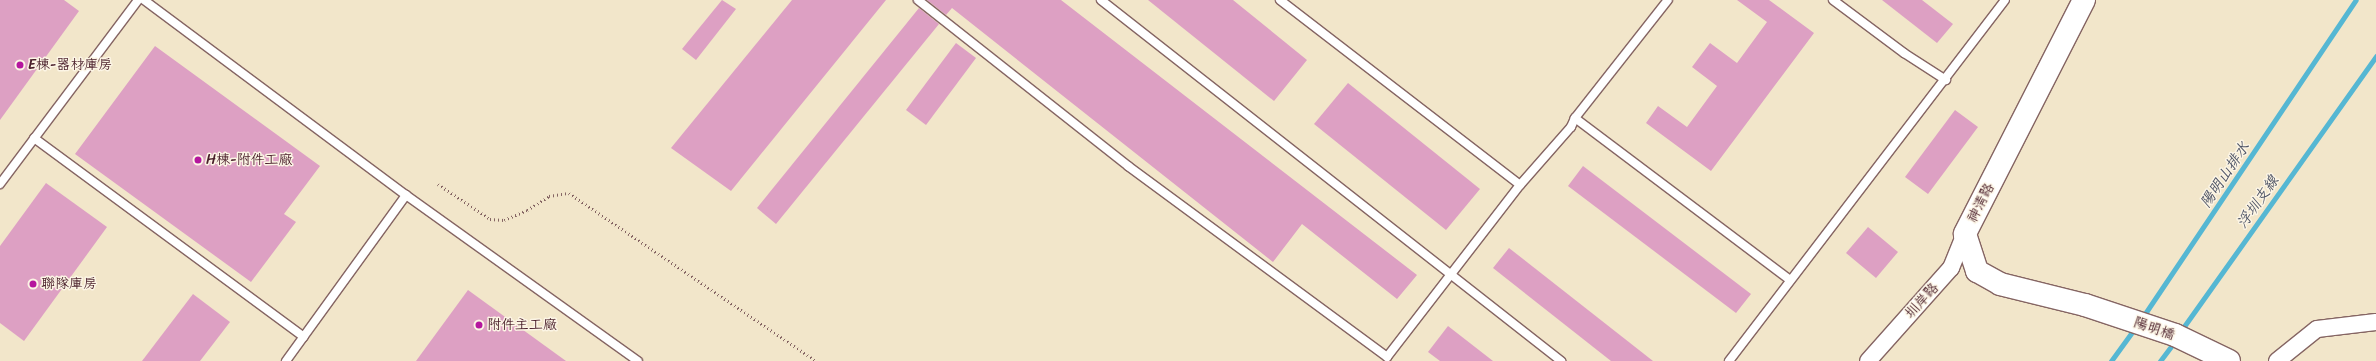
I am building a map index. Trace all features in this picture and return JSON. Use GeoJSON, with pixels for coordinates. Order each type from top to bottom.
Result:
{"type":"FeatureCollection","features":[{"type":"Feature","properties":{"kind":"street","name":"神清路"},"geometry":{"type":"LineString","coordinates":[[2084,0],[1965,234],[1977,271],[2000,284],[2085,305],[2124,318]]}},
{"type":"Feature","properties":{"kind":"street","name":"圳岸路"},"geometry":{"type":"LineString","coordinates":[[1868,361],[1951,268],[1965,234]]}},
{"type":"Feature","properties":{"kind":"street","name":"陽明橋"},"geometry":{"type":"LineString","coordinates":[[2124,318],[2184,340],[2229,361]]}},
{"type":"Feature","properties":{"kind":"street"},"geometry":{"type":"LineString","coordinates":[[2277,361],[2317,330],[2376,322]]}},
{"type":"Feature","properties":{"kind":"lane"},"geometry":{"type":"LineString","coordinates":[[0,184],[138,0]]}},
{"type":"Feature","properties":{"kind":"lane"},"geometry":{"type":"LineString","coordinates":[[144,0],[406,195],[638,361]]}},
{"type":"Feature","properties":{"kind":"lane"},"geometry":{"type":"LineString","coordinates":[[918,0],[1128,166],[1387,357],[1520,185],[1571,127],[1575,118],[1668,0]]}},
{"type":"Feature","properties":{"kind":"lane"},"geometry":{"type":"LineString","coordinates":[[1101,0],[1561,361]]}},
{"type":"Feature","properties":{"kind":"lane"},"geometry":{"type":"LineString","coordinates":[[1280,0],[1520,185]]}},
{"type":"Feature","properties":{"kind":"lane"},"geometry":{"type":"LineString","coordinates":[[1833,0],[1904,53],[1946,80]]}},
{"type":"Feature","properties":{"kind":"lane"},"geometry":{"type":"LineString","coordinates":[[1729,361],[1790,280],[1946,80],[2005,0]]}},
{"type":"Feature","properties":{"kind":"lane"},"geometry":{"type":"LineString","coordinates":[[1575,118],[1790,280]]}},
{"type":"Feature","properties":{"kind":"lane"},"geometry":{"type":"LineString","coordinates":[[34,138],[304,336]]}},
{"type":"Feature","properties":{"kind":"lane"},"geometry":{"type":"LineString","coordinates":[[286,361],[406,195]]}},
{"type":"Feature","properties":{"kind":"path"},"geometry":{"type":"LineString","coordinates":[[438,184],[490,219],[504,220],[527,210],[548,196],[569,193],[816,361]]}},
{"type":"Feature","properties":{"kind":"building","name":"E棟-器材庫房"},"geometry":{"type":"Polygon","coordinates":[[[0,0],[64,0],[79,11],[0,120],[0,0]]]}},
{"type":"Feature","properties":{"kind":"building"},"geometry":{"type":"Polygon","coordinates":[[[722,0],[736,9],[696,60],[682,49],[722,0]]]}},
{"type":"Feature","properties":{"kind":"building"},"geometry":{"type":"Polygon","coordinates":[[[792,0],[886,0],[731,191],[671,148],[792,0]]]}},
{"type":"Feature","properties":{"kind":"building"},"geometry":{"type":"Polygon","coordinates":[[[927,0],[1061,0],[1417,275],[1397,299],[1302,224],[1273,262],[952,8],[946,15],[927,0]]]}},
{"type":"Feature","properties":{"kind":"building"},"geometry":{"type":"Polygon","coordinates":[[[1148,0],[1233,0],[1307,60],[1274,101],[1148,0]]]}},
{"type":"Feature","properties":{"kind":"building"},"geometry":{"type":"Polygon","coordinates":[[[1737,0],[1769,0],[1814,33],[1711,171],[1646,123],[1658,106],[1687,127],[1717,86],[1692,67],[1710,43],[1737,63],[1767,22],[1737,0]]]}},
{"type":"Feature","properties":{"kind":"building"},"geometry":{"type":"Polygon","coordinates":[[[1882,0],[1922,0],[1953,24],[1937,43],[1882,0]]]}},
{"type":"Feature","properties":{"kind":"building"},"geometry":{"type":"Polygon","coordinates":[[[919,8],[939,24],[776,224],[757,208],[919,8]]]}},
{"type":"Feature","properties":{"kind":"building"},"geometry":{"type":"Polygon","coordinates":[[[956,43],[976,58],[926,125],[906,110],[956,43]]]}},
{"type":"Feature","properties":{"kind":"building","name":"H棟-附件工廠"},"geometry":{"type":"Polygon","coordinates":[[[155,46],[320,166],[284,214],[296,222],[251,282],[75,154],[155,46]]]}},
{"type":"Feature","properties":{"kind":"building"},"geometry":{"type":"Polygon","coordinates":[[[1348,83],[1480,189],[1446,230],[1314,124],[1348,83]]]}},
{"type":"Feature","properties":{"kind":"building"},"geometry":{"type":"Polygon","coordinates":[[[1955,110],[1978,127],[1928,194],[1905,177],[1955,110]]]}},
{"type":"Feature","properties":{"kind":"building"},"geometry":{"type":"Polygon","coordinates":[[[1583,166],[1751,294],[1736,313],[1568,186],[1583,166]]]}},
{"type":"Feature","properties":{"kind":"building","name":"聯隊庫房"},"geometry":{"type":"Polygon","coordinates":[[[46,183],[107,227],[24,341],[0,323],[0,246],[46,183]]]}},
{"type":"Feature","properties":{"kind":"building"},"geometry":{"type":"Polygon","coordinates":[[[1868,227],[1898,252],[1876,278],[1846,253],[1868,227]]]}},
{"type":"Feature","properties":{"kind":"building"},"geometry":{"type":"Polygon","coordinates":[[[1509,248],[1653,361],[1611,361],[1493,268],[1509,248]]]}},
{"type":"Feature","properties":{"kind":"building","name":"附件主工廠"},"geometry":{"type":"Polygon","coordinates":[[[468,290],[566,361],[416,361],[468,290]]]}},
{"type":"Feature","properties":{"kind":"building"},"geometry":{"type":"Polygon","coordinates":[[[193,294],[230,322],[200,361],[142,361],[193,294]]]}},
{"type":"Feature","properties":{"kind":"building"},"geometry":{"type":"Polygon","coordinates":[[[1448,326],[1493,361],[1440,361],[1428,352],[1448,326]]]}},
{"type":"Feature","properties":{"kind":"waterway","name":"陽明山排水"},"geometry":{"type":"LineString","coordinates":[[2142,318],[2356,0]]}},
{"type":"Feature","properties":{"kind":"waterway","name":"浮圳支線"},"geometry":{"type":"LineString","coordinates":[[2180,332],[2376,56]]}},
{"type":"Feature","properties":{"kind":"waterway","name":"陽明山排水"},"geometry":{"type":"LineString","coordinates":[[2111,361],[2135,328]]}},
{"type":"Feature","properties":{"kind":"waterway","name":"浮圳支線"},"geometry":{"type":"LineString","coordinates":[[2160,361],[2175,341]]}},
{"type":"Feature","properties":{"kind":"place","name":"E棟-器材庫房"},"geometry":{"type":"Point","coordinates":[20,65]}},
{"type":"Feature","properties":{"kind":"place","name":"H棟-附件工廠"},"geometry":{"type":"Point","coordinates":[198,160]}},
{"type":"Feature","properties":{"kind":"place","name":"聯隊庫房"},"geometry":{"type":"Point","coordinates":[33,284]}},
{"type":"Feature","properties":{"kind":"place","name":"附件主工廠"},"geometry":{"type":"Point","coordinates":[479,325]}}]}
